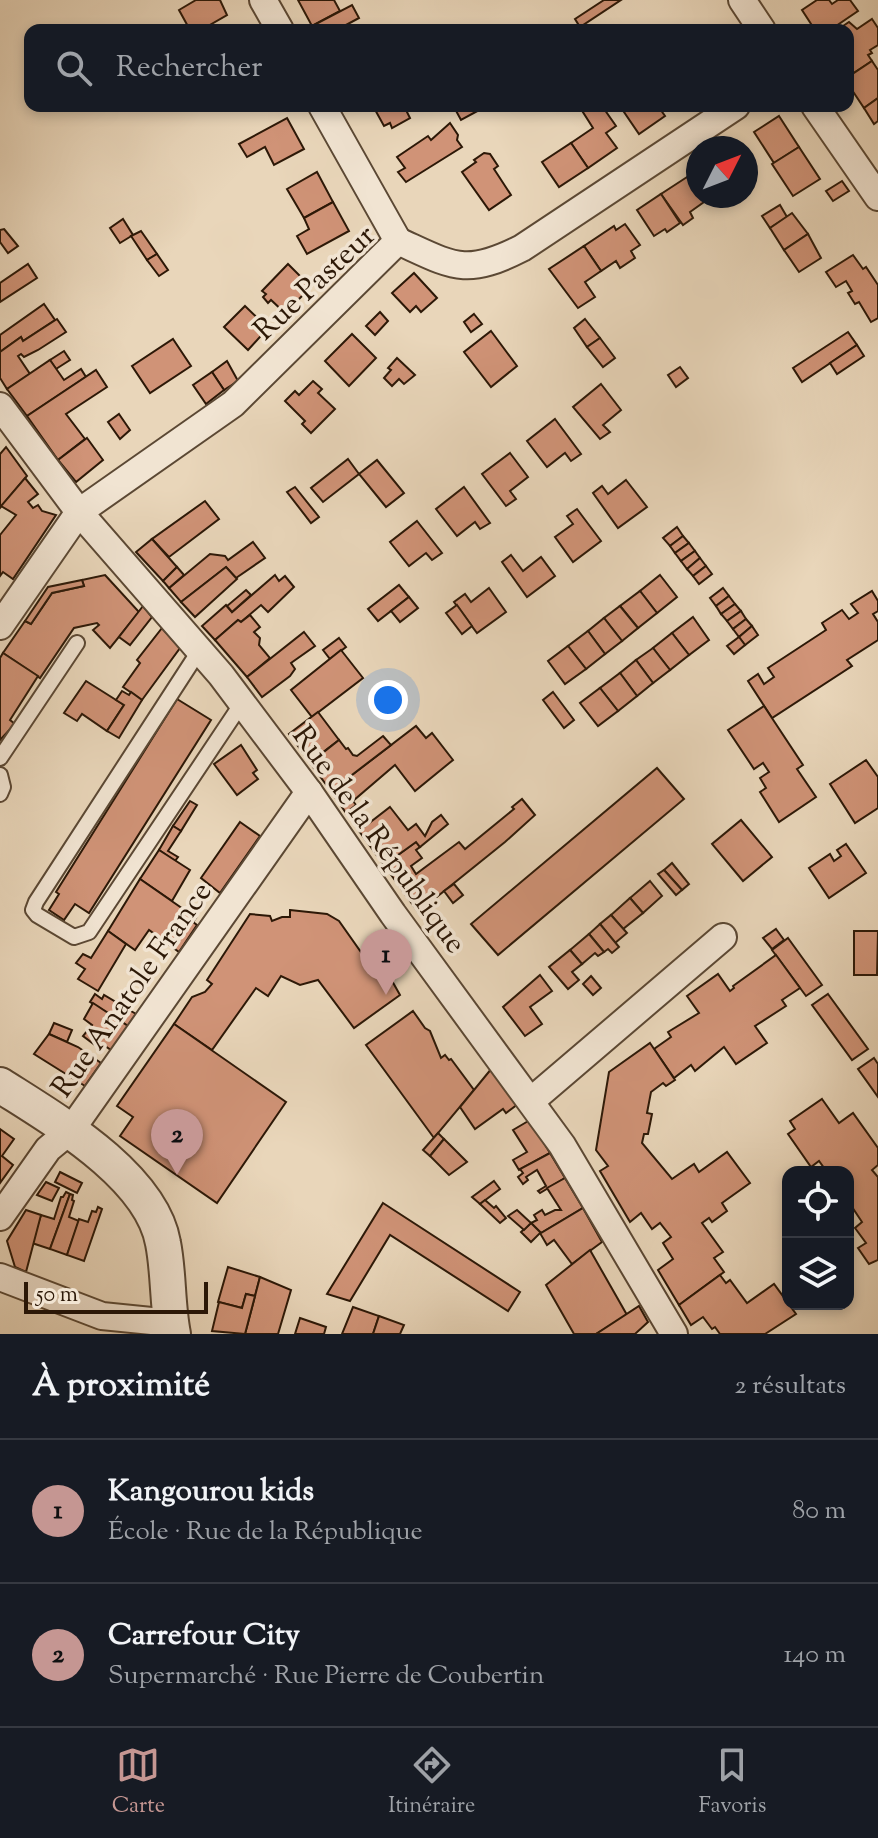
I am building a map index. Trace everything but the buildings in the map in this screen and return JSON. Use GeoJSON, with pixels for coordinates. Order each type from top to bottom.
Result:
{"type":"FeatureCollection","features":[{"type":"Feature","properties":{"kind":"street"},"geometry":{"type":"LineString","coordinates":[[263,0],[277,24]]}},
{"type":"Feature","properties":{"kind":"street"},"geometry":{"type":"LineString","coordinates":[[742,0],[758,24]]}},
{"type":"Feature","properties":{"kind":"street"},"geometry":{"type":"LineString","coordinates":[[325,112],[398,241]]}},
{"type":"Feature","properties":{"kind":"street","name":"Rue Pasteur"},"geometry":{"type":"LineString","coordinates":[[79,512],[233,404],[398,241],[445,263],[469,266],[492,263],[522,248],[727,112]]}},
{"type":"Feature","properties":{"kind":"street"},"geometry":{"type":"LineString","coordinates":[[819,112],[878,197]]}},
{"type":"Feature","properties":{"kind":"street","name":"Rue de la République"},"geometry":{"type":"LineString","coordinates":[[0,406],[79,512],[242,703],[309,792],[393,914],[562,1145],[674,1334]]}},
{"type":"Feature","properties":{"kind":"street"},"geometry":{"type":"LineString","coordinates":[[0,626],[79,512]]}},
{"type":"Feature","properties":{"kind":"street","name":"Rue Anatole France"},"geometry":{"type":"LineString","coordinates":[[0,1217],[48,1149],[71,1130],[309,792]]}},
{"type":"Feature","properties":{"kind":"street"},"geometry":{"type":"LineString","coordinates":[[531,1101],[723,937]]}},
{"type":"Feature","properties":{"kind":"street"},"geometry":{"type":"LineString","coordinates":[[0,1085],[71,1130],[143,1196],[163,1241],[172,1329],[102,1316],[0,1277]]}},
{"type":"Feature","properties":{"kind":"lane"},"geometry":{"type":"LineString","coordinates":[[0,758],[77,643]]}},
{"type":"Feature","properties":{"kind":"lane"},"geometry":{"type":"LineString","coordinates":[[199,651],[36,902],[33,910],[37,915],[74,937],[89,932],[242,703]]}},
{"type":"Feature","properties":{"kind":"lane"},"geometry":{"type":"LineString","coordinates":[[0,775],[3,787],[0,794]]}},
{"type":"Feature","properties":{"kind":"place","name":"Kangourou kids"},"geometry":{"type":"Point","coordinates":[386,995]}},
{"type":"Feature","properties":{"kind":"place","name":"Carrefour City"},"geometry":{"type":"Point","coordinates":[177,1175]}}]}
